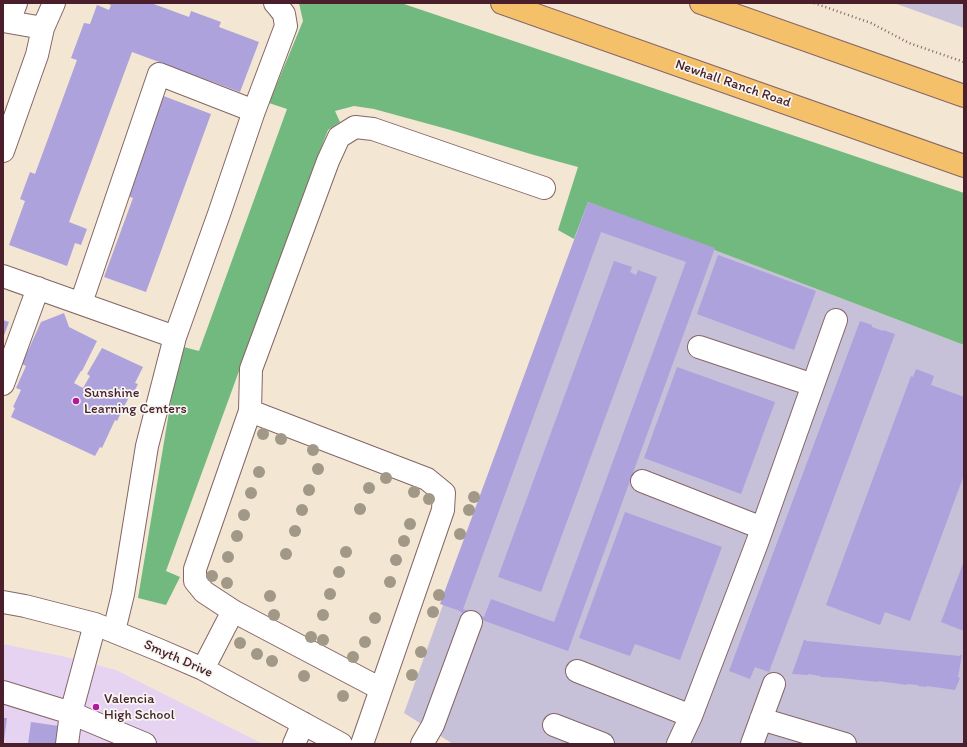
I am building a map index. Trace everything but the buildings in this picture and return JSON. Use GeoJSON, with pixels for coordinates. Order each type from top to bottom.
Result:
{"type":"FeatureCollection","features":[{"type":"Feature","properties":{"kind":"main road","name":"Newhall Ranch Road"},"geometry":{"type":"LineString","coordinates":[[502,3],[964,166]]}},
{"type":"Feature","properties":{"kind":"main road"},"geometry":{"type":"LineString","coordinates":[[701,3],[964,96]]}},
{"type":"Feature","properties":{"kind":"street"},"geometry":{"type":"LineString","coordinates":[[3,151],[37,55],[43,28],[54,3]]}},
{"type":"Feature","properties":{"kind":"street"},"geometry":{"type":"LineString","coordinates":[[67,744],[71,713],[104,628],[123,594],[148,446],[174,337],[219,214],[254,110],[286,26],[284,14],[275,3]]}},
{"type":"Feature","properties":{"kind":"street"},"geometry":{"type":"LineString","coordinates":[[9,15],[43,28]]}},
{"type":"Feature","properties":{"kind":"street"},"geometry":{"type":"LineString","coordinates":[[80,303],[159,74],[254,110]]}},
{"type":"Feature","properties":{"kind":"street"},"geometry":{"type":"LineString","coordinates":[[381,689],[233,610],[204,592],[195,581],[195,569],[250,411],[251,369],[328,161],[339,137],[355,127],[373,129],[544,188]]}},
{"type":"Feature","properties":{"kind":"street"},"geometry":{"type":"LineString","coordinates":[[3,276],[174,337]]}},
{"type":"Feature","properties":{"kind":"street"},"geometry":{"type":"LineString","coordinates":[[3,384],[38,288]]}},
{"type":"Feature","properties":{"kind":"street"},"geometry":{"type":"LineString","coordinates":[[678,744],[762,528],[836,320]]}},
{"type":"Feature","properties":{"kind":"street"},"geometry":{"type":"LineString","coordinates":[[699,347],[813,385]]}},
{"type":"Feature","properties":{"kind":"street"},"geometry":{"type":"LineString","coordinates":[[250,411],[427,479],[444,493],[443,510],[362,744]]}},
{"type":"Feature","properties":{"kind":"street"},"geometry":{"type":"LineString","coordinates":[[642,481],[762,528]]}},
{"type":"Feature","properties":{"kind":"street","name":"Smyth Drive"},"geometry":{"type":"LineString","coordinates":[[3,602],[25,606],[104,628],[160,650],[203,669],[341,744]]}},
{"type":"Feature","properties":{"kind":"street"},"geometry":{"type":"LineString","coordinates":[[203,669],[233,610]]}},
{"type":"Feature","properties":{"kind":"street"},"geometry":{"type":"LineString","coordinates":[[422,744],[433,725],[472,622]]}},
{"type":"Feature","properties":{"kind":"street"},"geometry":{"type":"LineString","coordinates":[[577,671],[690,716]]}},
{"type":"Feature","properties":{"kind":"street"},"geometry":{"type":"LineString","coordinates":[[752,744],[774,684]]}},
{"type":"Feature","properties":{"kind":"street"},"geometry":{"type":"LineString","coordinates":[[3,692],[71,713],[145,744]]}},
{"type":"Feature","properties":{"kind":"street"},"geometry":{"type":"LineString","coordinates":[[761,719],[845,744]]}},
{"type":"Feature","properties":{"kind":"street"},"geometry":{"type":"LineString","coordinates":[[294,744],[303,723]]}},
{"type":"Feature","properties":{"kind":"street"},"geometry":{"type":"LineString","coordinates":[[554,725],[603,744]]}},
{"type":"Feature","properties":{"kind":"path"},"geometry":{"type":"LineString","coordinates":[[814,3],[871,23],[909,43],[964,62]]}},
{"type":"Feature","properties":{"kind":"shaded area"},"geometry":{"type":"Polygon","coordinates":[[[894,3],[964,3],[964,28],[894,3]]]}},
{"type":"Feature","properties":{"kind":"shaded area"},"geometry":{"type":"Polygon","coordinates":[[[588,202],[964,345],[964,744],[453,744],[404,713],[588,202]]]}},
{"type":"Feature","properties":{"kind":"shaded area","name":"Valencia High School"},"geometry":{"type":"Polygon","coordinates":[[[3,644],[66,657],[116,670],[263,744],[3,744],[3,644]]]}},
{"type":"Feature","properties":{"kind":"green space"},"geometry":{"type":"Polygon","coordinates":[[[299,3],[401,3],[964,193],[964,345],[588,202],[574,239],[558,230],[578,167],[374,109],[354,106],[335,111],[340,122],[328,130],[312,171],[166,571],[180,577],[166,605],[138,598],[180,346],[199,351],[287,109],[269,103],[303,21],[299,3]]]}},
{"type":"Feature","properties":{"kind":"place","name":"Sunshine Learning Centers"},"geometry":{"type":"Point","coordinates":[76,401]}},
{"type":"Feature","properties":{"kind":"place","name":"Valencia High School"},"geometry":{"type":"Point","coordinates":[96,707]}}]}
